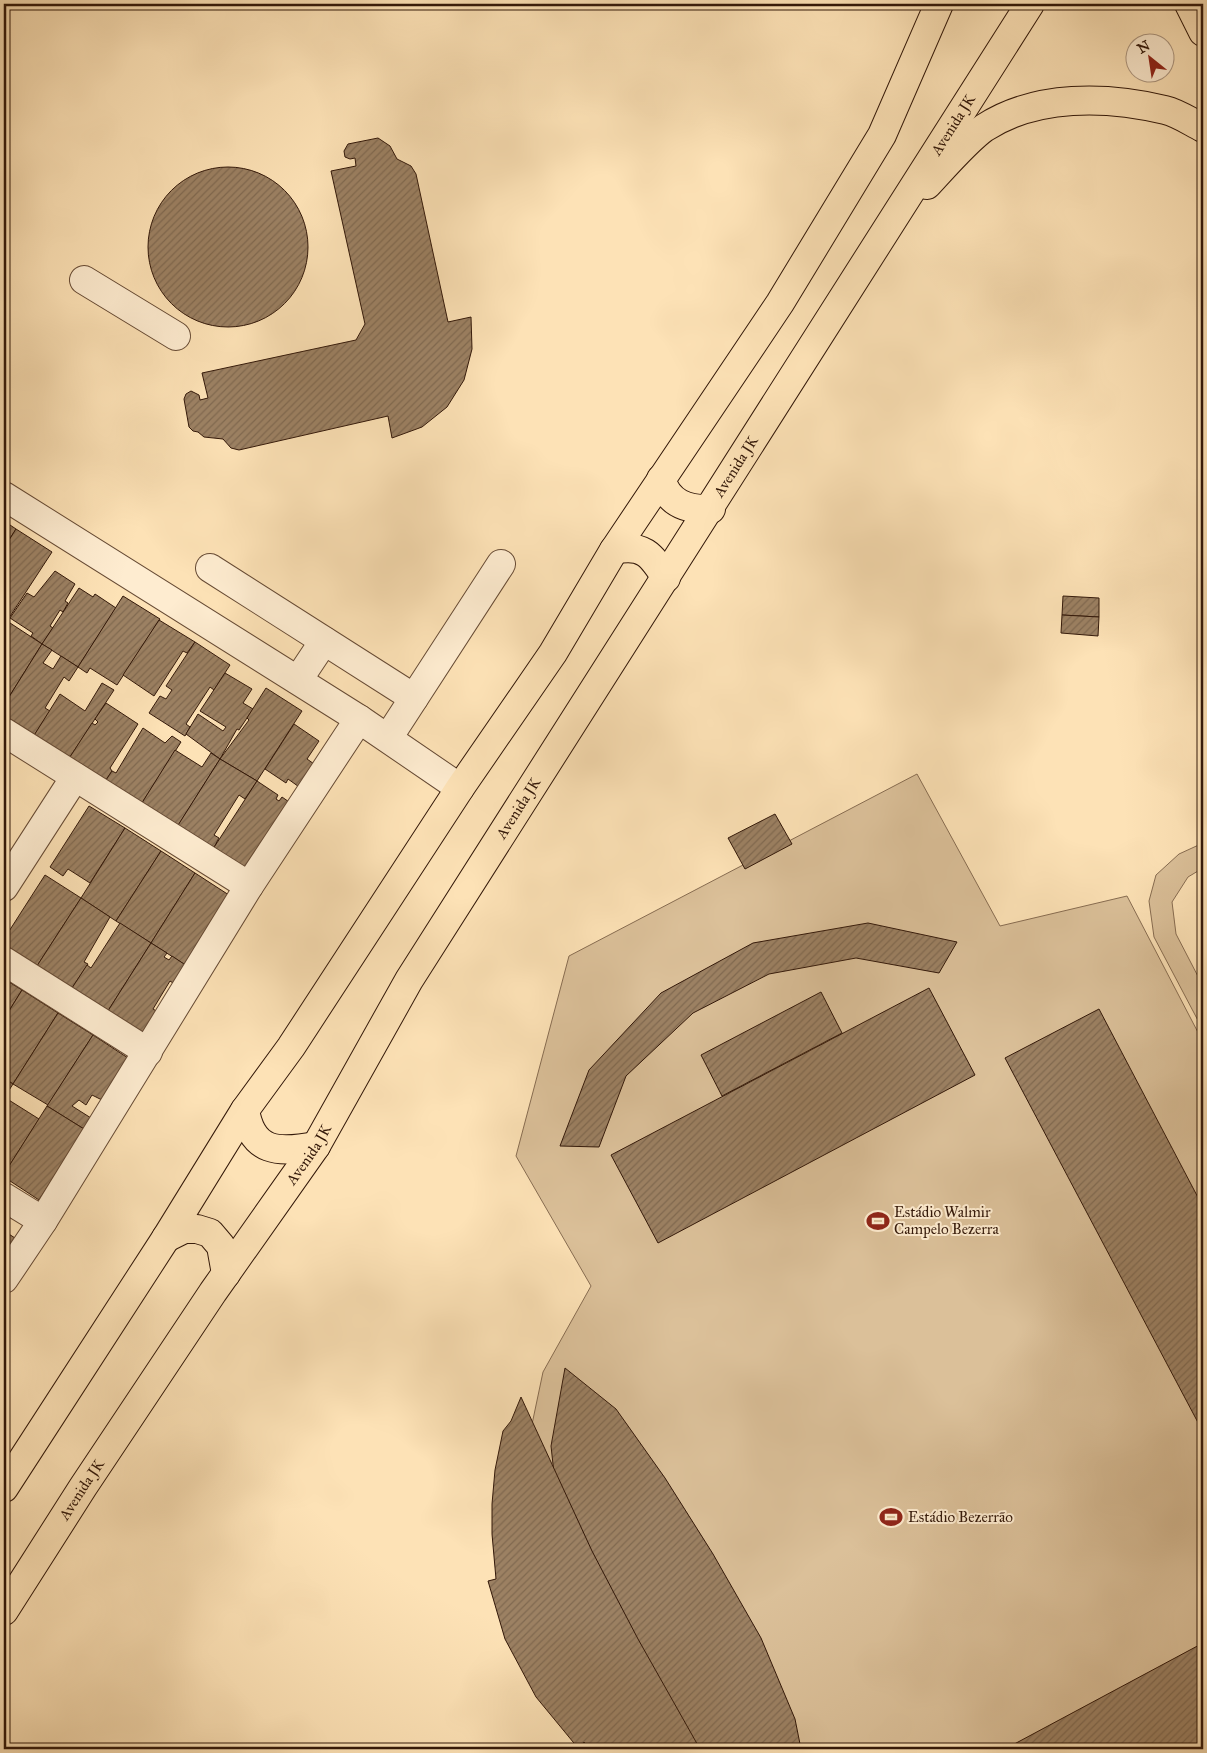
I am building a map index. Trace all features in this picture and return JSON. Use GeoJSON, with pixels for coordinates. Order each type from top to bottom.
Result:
{"type":"FeatureCollection","features":[{"type":"Feature","properties":{"kind":"main road"},"geometry":{"type":"LineString","coordinates":[[4,1488],[166,1238],[245,1110],[291,1047],[460,788],[553,653],[614,550],[780,303],[882,135],[939,4]]}},
{"type":"Feature","properties":{"kind":"main road","name":"Avenida JK"},"geometry":{"type":"LineString","coordinates":[[4,1611],[82,1487],[264,1216],[316,1146],[409,980],[711,509],[890,221],[1030,4]]}},
{"type":"Feature","properties":{"kind":"main road"},"geometry":{"type":"LineString","coordinates":[[1189,4],[1203,32]]}},
{"type":"Feature","properties":{"kind":"main road"},"geometry":{"type":"LineString","coordinates":[[890,221],[983,129],[1018,110],[1052,103],[1112,102],[1167,110],[1203,128]]}},
{"type":"Feature","properties":{"kind":"main road"},"geometry":{"type":"LineString","coordinates":[[661,479],[664,490],[671,498],[685,507],[711,509]]}},
{"type":"Feature","properties":{"kind":"main road"},"geometry":{"type":"LineString","coordinates":[[614,550],[631,547],[644,552],[654,560],[666,578]]}},
{"type":"Feature","properties":{"kind":"main road"},"geometry":{"type":"LineString","coordinates":[[245,1110],[248,1128],[263,1145],[280,1150],[316,1146]]}},
{"type":"Feature","properties":{"kind":"main road"},"geometry":{"type":"LineString","coordinates":[[166,1238],[184,1229],[197,1229],[210,1233],[221,1246],[226,1274]]}},
{"type":"Feature","properties":{"kind":"street"},"geometry":{"type":"LineString","coordinates":[[84,280],[176,336]]}},
{"type":"Feature","properties":{"kind":"street"},"geometry":{"type":"LineString","coordinates":[[4,496],[359,719],[460,788]]}},
{"type":"Feature","properties":{"kind":"street"},"geometry":{"type":"LineString","coordinates":[[388,738],[501,564]]}},
{"type":"Feature","properties":{"kind":"street"},"geometry":{"type":"LineString","coordinates":[[210,568],[414,698]]}},
{"type":"Feature","properties":{"kind":"street"},"geometry":{"type":"LineString","coordinates":[[298,680],[324,641]]}},
{"type":"Feature","properties":{"kind":"street"},"geometry":{"type":"LineString","coordinates":[[4,1279],[148,1052],[249,886],[359,719]]}},
{"type":"Feature","properties":{"kind":"street"},"geometry":{"type":"LineString","coordinates":[[4,732],[249,886]]}},
{"type":"Feature","properties":{"kind":"street"},"geometry":{"type":"LineString","coordinates":[[4,887],[75,777]]}},
{"type":"Feature","properties":{"kind":"street"},"geometry":{"type":"LineString","coordinates":[[4,962],[148,1052]]}},
{"type":"Feature","properties":{"kind":"street"},"geometry":{"type":"LineString","coordinates":[[4,1197],[42,1221]]}},
{"type":"Feature","properties":{"kind":"shaded area","name":"Estádio Walmir Campelo Bezerra"},"geometry":{"type":"Polygon","coordinates":[[[917,774],[1000,926],[1127,896],[1203,1042],[1203,1749],[655,1749],[629,1719],[527,1448],[543,1372],[591,1286],[516,1156],[569,956],[917,774]]]}},
{"type":"Feature","properties":{"kind":"shaded area"},"geometry":{"type":"Polygon","coordinates":[[[1203,843],[1203,868],[1188,877],[1172,902],[1176,934],[1203,986],[1203,1030],[1154,937],[1149,901],[1156,875],[1179,854],[1203,843]]]}},
{"type":"Feature","properties":{"kind":"building"},"geometry":{"type":"Polygon","coordinates":[[[378,138],[390,146],[397,159],[411,166],[416,174],[448,322],[471,317],[472,349],[464,380],[447,407],[422,427],[392,438],[388,416],[239,450],[231,448],[223,439],[204,437],[198,432],[193,431],[189,427],[184,399],[186,394],[191,391],[199,395],[200,400],[208,398],[202,373],[356,340],[365,324],[331,171],[356,166],[355,158],[345,157],[344,151],[348,144],[378,138]]]}},
{"type":"Feature","properties":{"kind":"building"},"geometry":{"type":"Polygon","coordinates":[[[228,167],[258,173],[279,185],[290,196],[302,217],[308,247],[302,277],[290,298],[279,309],[258,321],[228,327],[198,321],[177,309],[166,298],[154,277],[148,247],[154,217],[166,196],[177,185],[198,173],[228,167]]]}},
{"type":"Feature","properties":{"kind":"building"},"geometry":{"type":"Polygon","coordinates":[[[4,521],[16,529],[4,548],[4,521]]]}},
{"type":"Feature","properties":{"kind":"building"},"geometry":{"type":"Polygon","coordinates":[[[16,529],[52,552],[7,621],[4,619],[4,548],[16,529]]]}},
{"type":"Feature","properties":{"kind":"building"},"geometry":{"type":"Polygon","coordinates":[[[55,571],[75,584],[65,601],[68,603],[63,612],[60,610],[50,626],[53,628],[42,644],[31,636],[33,633],[10,618],[27,593],[34,597],[55,571]]]}},
{"type":"Feature","properties":{"kind":"building"},"geometry":{"type":"Polygon","coordinates":[[[79,588],[93,597],[95,594],[116,608],[78,667],[42,644],[79,588]]]}},
{"type":"Feature","properties":{"kind":"building"},"geometry":{"type":"Polygon","coordinates":[[[123,596],[160,619],[117,685],[90,668],[87,673],[78,667],[123,596]]]}},
{"type":"Feature","properties":{"kind":"building"},"geometry":{"type":"Polygon","coordinates":[[[1063,596],[1099,598],[1099,617],[1062,615],[1063,596]]]}},
{"type":"Feature","properties":{"kind":"building"},"geometry":{"type":"Polygon","coordinates":[[[1062,615],[1099,617],[1098,636],[1061,633],[1062,615]]]}},
{"type":"Feature","properties":{"kind":"building"},"geometry":{"type":"Polygon","coordinates":[[[159,620],[195,642],[187,653],[183,651],[154,696],[123,675],[159,620]]]}},
{"type":"Feature","properties":{"kind":"building"},"geometry":{"type":"Polygon","coordinates":[[[7,621],[42,644],[4,705],[4,626],[7,621]]]}},
{"type":"Feature","properties":{"kind":"building"},"geometry":{"type":"Polygon","coordinates":[[[195,642],[230,665],[214,690],[210,687],[186,724],[190,727],[185,736],[149,713],[160,696],[166,699],[172,690],[166,686],[195,642]]]}},
{"type":"Feature","properties":{"kind":"building"},"geometry":{"type":"Polygon","coordinates":[[[42,644],[52,650],[43,663],[53,669],[61,656],[78,667],[69,681],[64,677],[45,708],[50,711],[33,737],[4,718],[4,705],[42,644]]]}},
{"type":"Feature","properties":{"kind":"building"},"geometry":{"type":"Polygon","coordinates":[[[225,673],[252,689],[243,703],[253,709],[239,730],[237,729],[220,759],[186,734],[198,714],[223,731],[226,727],[200,711],[225,673]]]}},
{"type":"Feature","properties":{"kind":"building"},"geometry":{"type":"Polygon","coordinates":[[[102,683],[114,690],[68,760],[33,737],[60,694],[85,711],[102,683]]]}},
{"type":"Feature","properties":{"kind":"building"},"geometry":{"type":"Polygon","coordinates":[[[266,688],[302,711],[257,781],[220,759],[249,720],[247,718],[266,688]]]}},
{"type":"Feature","properties":{"kind":"building"},"geometry":{"type":"Polygon","coordinates":[[[106,703],[138,724],[110,768],[112,771],[104,783],[68,760],[92,723],[95,725],[98,722],[95,719],[106,703]]]}},
{"type":"Feature","properties":{"kind":"building"},"geometry":{"type":"Polygon","coordinates":[[[294,724],[319,741],[307,759],[317,766],[302,789],[288,779],[286,783],[265,769],[294,724]]]}},
{"type":"Feature","properties":{"kind":"building"},"geometry":{"type":"Polygon","coordinates":[[[143,728],[165,743],[172,736],[181,742],[140,806],[104,783],[112,771],[116,773],[143,728]]]}},
{"type":"Feature","properties":{"kind":"building"},"geometry":{"type":"Polygon","coordinates":[[[175,750],[202,767],[211,753],[220,759],[176,829],[140,806],[175,750]]]}},
{"type":"Feature","properties":{"kind":"building"},"geometry":{"type":"Polygon","coordinates":[[[220,759],[257,781],[245,799],[239,795],[214,835],[219,838],[211,853],[175,830],[220,759]]]}},
{"type":"Feature","properties":{"kind":"building"},"geometry":{"type":"Polygon","coordinates":[[[257,781],[278,795],[276,799],[279,801],[282,797],[292,804],[247,874],[211,852],[257,781]]]}},
{"type":"Feature","properties":{"kind":"building"},"geometry":{"type":"Polygon","coordinates":[[[89,806],[125,828],[90,883],[68,869],[63,876],[50,867],[89,806]]]}},
{"type":"Feature","properties":{"kind":"building"},"geometry":{"type":"Polygon","coordinates":[[[775,814],[792,844],[745,869],[728,838],[775,814]]]}},
{"type":"Feature","properties":{"kind":"building"},"geometry":{"type":"Polygon","coordinates":[[[125,828],[161,851],[116,921],[81,898],[125,828]]]}},
{"type":"Feature","properties":{"kind":"building"},"geometry":{"type":"Polygon","coordinates":[[[161,851],[195,873],[151,943],[116,921],[161,851]]]}},
{"type":"Feature","properties":{"kind":"building"},"geometry":{"type":"Polygon","coordinates":[[[195,873],[232,897],[187,966],[151,943],[195,873]]]}},
{"type":"Feature","properties":{"kind":"building"},"geometry":{"type":"Polygon","coordinates":[[[45,875],[81,898],[35,969],[4,949],[4,939],[45,875]]]}},
{"type":"Feature","properties":{"kind":"building"},"geometry":{"type":"Polygon","coordinates":[[[81,898],[110,917],[84,962],[88,964],[70,991],[35,969],[81,898]]]}},
{"type":"Feature","properties":{"kind":"building"},"geometry":{"type":"Polygon","coordinates":[[[120,923],[151,943],[106,1014],[70,991],[87,965],[91,968],[120,923]]]}},
{"type":"Feature","properties":{"kind":"building"},"geometry":{"type":"Polygon","coordinates":[[[868,923],[957,942],[939,973],[856,958],[769,974],[693,1013],[626,1076],[599,1147],[560,1146],[589,1070],[661,993],[753,943],[868,923]]]}},
{"type":"Feature","properties":{"kind":"building"},"geometry":{"type":"Polygon","coordinates":[[[151,943],[167,953],[164,957],[169,960],[172,956],[187,966],[176,985],[170,981],[153,1009],[158,1012],[141,1037],[106,1014],[151,943]]]}},
{"type":"Feature","properties":{"kind":"building"},"geometry":{"type":"Polygon","coordinates":[[[4,979],[22,990],[4,1019],[4,979]]]}},
{"type":"Feature","properties":{"kind":"building"},"geometry":{"type":"Polygon","coordinates":[[[929,988],[975,1075],[658,1243],[611,1155],[929,988]]]}},
{"type":"Feature","properties":{"kind":"building"},"geometry":{"type":"Polygon","coordinates":[[[22,990],[58,1013],[13,1084],[4,1078],[4,1019],[22,990]]]}},
{"type":"Feature","properties":{"kind":"building"},"geometry":{"type":"Polygon","coordinates":[[[821,992],[842,1033],[722,1096],[701,1055],[821,992]]]}},
{"type":"Feature","properties":{"kind":"building"},"geometry":{"type":"Polygon","coordinates":[[[1099,1009],[1203,1207],[1203,1432],[1005,1058],[1099,1009]]]}},
{"type":"Feature","properties":{"kind":"building"},"geometry":{"type":"Polygon","coordinates":[[[58,1013],[93,1035],[48,1105],[13,1084],[58,1013]]]}},
{"type":"Feature","properties":{"kind":"building"},"geometry":{"type":"Polygon","coordinates":[[[93,1035],[128,1058],[102,1100],[92,1095],[86,1105],[79,1100],[72,1106],[91,1118],[84,1129],[47,1106],[93,1035]]]}},
{"type":"Feature","properties":{"kind":"building"},"geometry":{"type":"Polygon","coordinates":[[[4,1078],[13,1084],[4,1098],[4,1078]]]}},
{"type":"Feature","properties":{"kind":"building"},"geometry":{"type":"Polygon","coordinates":[[[4,1097],[39,1119],[4,1174],[4,1097]]]}},
{"type":"Feature","properties":{"kind":"building"},"geometry":{"type":"Polygon","coordinates":[[[47,1106],[84,1129],[39,1200],[4,1177],[4,1174],[47,1106]]]}},
{"type":"Feature","properties":{"kind":"building"},"geometry":{"type":"Polygon","coordinates":[[[4,1231],[15,1238],[4,1255],[4,1231]]]}},
{"type":"Feature","properties":{"kind":"building"},"geometry":{"type":"Polygon","coordinates":[[[565,1368],[616,1409],[665,1478],[713,1554],[761,1638],[795,1719],[801,1749],[684,1749],[651,1716],[607,1655],[576,1594],[559,1519],[551,1446],[565,1368]]]}},
{"type":"Feature","properties":{"kind":"building"},"geometry":{"type":"Polygon","coordinates":[[[521,1397],[592,1551],[638,1639],[700,1749],[591,1749],[584,1742],[578,1748],[536,1697],[505,1639],[488,1581],[496,1579],[492,1534],[492,1504],[495,1470],[503,1431],[511,1421],[521,1397]]]}},
{"type":"Feature","properties":{"kind":"building"},"geometry":{"type":"Polygon","coordinates":[[[1203,1643],[1203,1749],[1005,1749],[1203,1643]]]}},
{"type":"Feature","properties":{"kind":"place","name":"Estádio Walmir Campelo Bezerra"},"geometry":{"type":"Point","coordinates":[878,1221]}},
{"type":"Feature","properties":{"kind":"place","name":"Estádio Bezerrão"},"geometry":{"type":"Point","coordinates":[891,1517]}}]}
